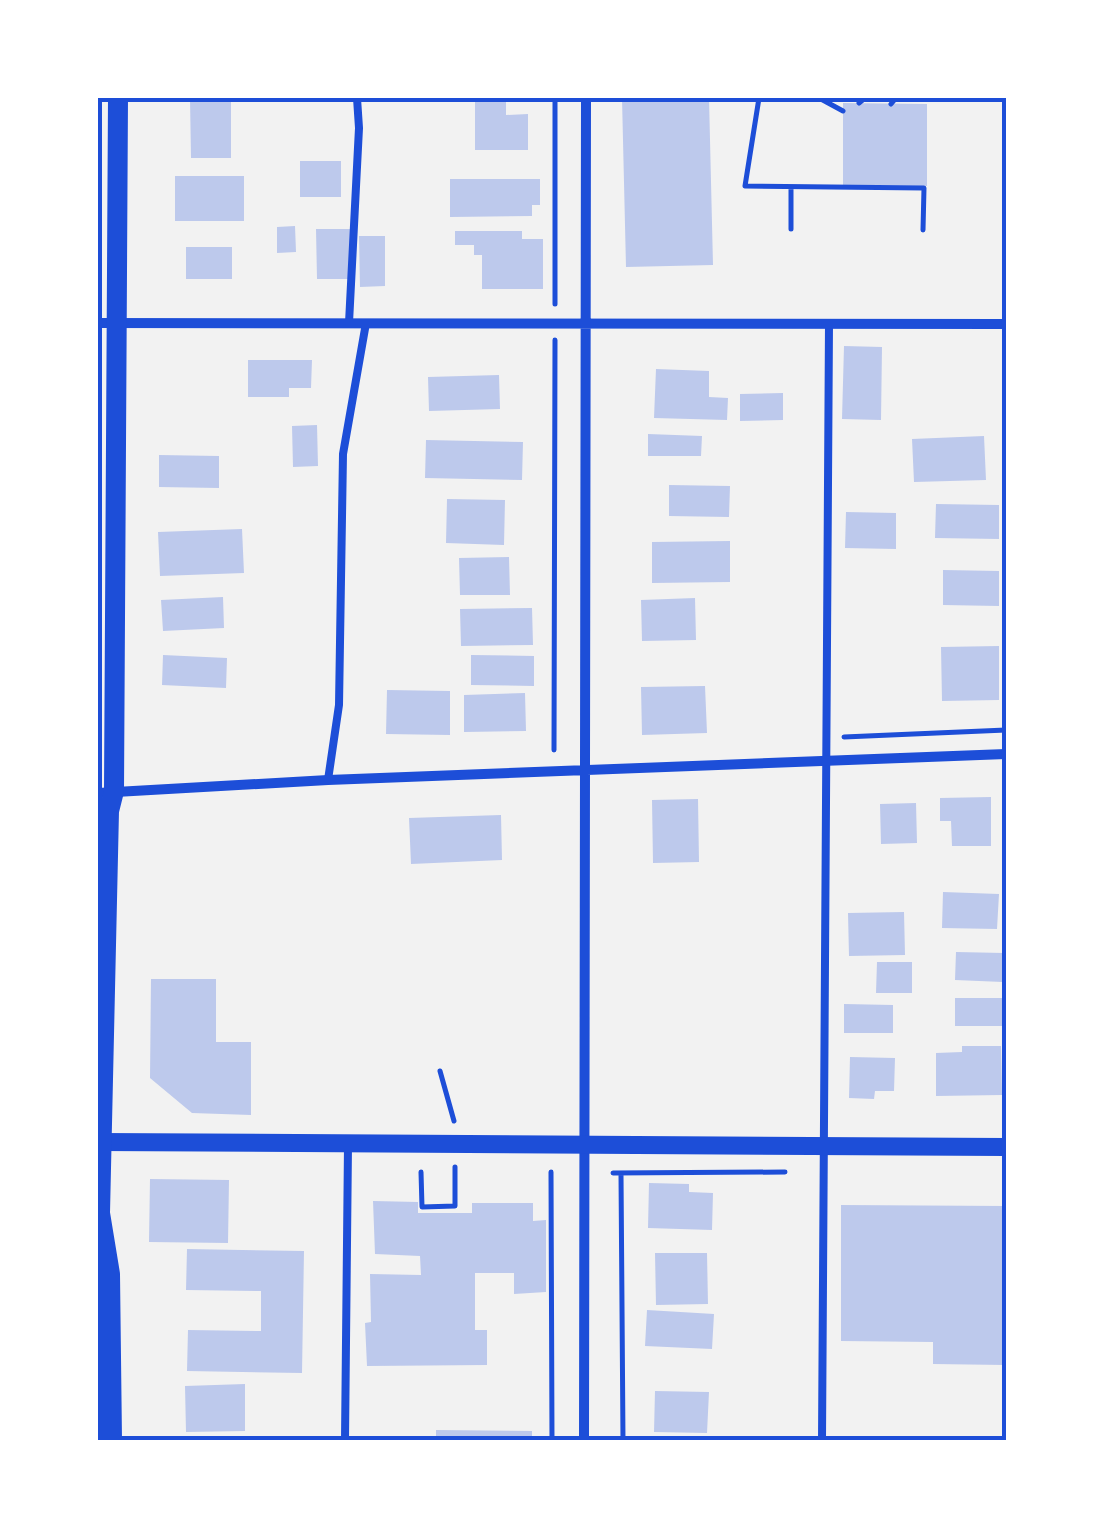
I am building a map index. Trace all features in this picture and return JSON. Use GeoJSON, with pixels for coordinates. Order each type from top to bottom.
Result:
{"type":"FeatureCollection","features":[{"type":"Feature","properties":{"kind":"main road"},"geometry":{"type":"LineString","coordinates":[[112,1440],[110,1274],[100,1212],[100,1142],[109,811],[108,323],[118,98]]}},
{"type":"Feature","properties":{"kind":"street"},"geometry":{"type":"LineString","coordinates":[[584,1440],[586,98]]}},
{"type":"Feature","properties":{"kind":"street"},"geometry":{"type":"LineString","coordinates":[[108,323],[1006,324]]}},
{"type":"Feature","properties":{"kind":"street"},"geometry":{"type":"LineString","coordinates":[[106,792],[1006,754]]}},
{"type":"Feature","properties":{"kind":"street"},"geometry":{"type":"LineString","coordinates":[[100,1142],[1006,1147]]}},
{"type":"Feature","properties":{"kind":"lane"},"geometry":{"type":"LineString","coordinates":[[349,324],[357,98]]}},
{"type":"Feature","properties":{"kind":"lane"},"geometry":{"type":"LineString","coordinates":[[328,780],[339,705],[343,454],[366,324]]}},
{"type":"Feature","properties":{"kind":"lane"},"geometry":{"type":"LineString","coordinates":[[822,1440],[829,324]]}},
{"type":"Feature","properties":{"kind":"lane"},"geometry":{"type":"LineString","coordinates":[[345,1440],[348,1144]]}},
{"type":"Feature","properties":{"kind":"path"},"geometry":{"type":"LineString","coordinates":[[554,750],[555,98]]}},
{"type":"Feature","properties":{"kind":"path"},"geometry":{"type":"LineString","coordinates":[[759,98],[744,186],[924,188],[924,230]]}},
{"type":"Feature","properties":{"kind":"path"},"geometry":{"type":"LineString","coordinates":[[819,98],[843,111]]}},
{"type":"Feature","properties":{"kind":"path"},"geometry":{"type":"LineString","coordinates":[[792,187],[792,229]]}},
{"type":"Feature","properties":{"kind":"path"},"geometry":{"type":"LineString","coordinates":[[842,736],[1006,730]]}},
{"type":"Feature","properties":{"kind":"path"},"geometry":{"type":"LineString","coordinates":[[551,1172],[552,1440]]}},
{"type":"Feature","properties":{"kind":"path"},"geometry":{"type":"LineString","coordinates":[[623,1440],[617,1174],[822,1172]]}},
{"type":"Feature","properties":{"kind":"building"},"geometry":{"type":"Polygon","coordinates":[[[190,98],[231,98],[231,158],[191,158],[190,98]]]}},
{"type":"Feature","properties":{"kind":"building"},"geometry":{"type":"Polygon","coordinates":[[[622,98],[709,98],[713,265],[626,267],[622,98]]]}},
{"type":"Feature","properties":{"kind":"building"},"geometry":{"type":"Polygon","coordinates":[[[506,101],[506,115],[528,114],[528,150],[475,150],[475,102],[506,101]]]}},
{"type":"Feature","properties":{"kind":"building"},"geometry":{"type":"Polygon","coordinates":[[[843,103],[927,104],[927,186],[843,185],[843,103]]]}},
{"type":"Feature","properties":{"kind":"building"},"geometry":{"type":"Polygon","coordinates":[[[300,161],[341,161],[341,197],[300,197],[300,161]]]}},
{"type":"Feature","properties":{"kind":"building"},"geometry":{"type":"Polygon","coordinates":[[[175,176],[244,176],[244,221],[175,221],[175,176]]]}},
{"type":"Feature","properties":{"kind":"building"},"geometry":{"type":"Polygon","coordinates":[[[450,179],[540,179],[540,205],[532,205],[532,216],[450,217],[450,179]]]}},
{"type":"Feature","properties":{"kind":"building"},"geometry":{"type":"Polygon","coordinates":[[[295,226],[296,252],[277,253],[277,227],[295,226]]]}},
{"type":"Feature","properties":{"kind":"building"},"geometry":{"type":"Polygon","coordinates":[[[316,229],[350,229],[350,279],[317,279],[316,229]]]}},
{"type":"Feature","properties":{"kind":"building"},"geometry":{"type":"Polygon","coordinates":[[[455,231],[522,231],[522,239],[543,239],[543,289],[482,289],[482,255],[474,255],[474,245],[455,245],[455,231]]]}},
{"type":"Feature","properties":{"kind":"building"},"geometry":{"type":"Polygon","coordinates":[[[359,236],[385,236],[385,286],[360,287],[359,236]]]}},
{"type":"Feature","properties":{"kind":"building"},"geometry":{"type":"Polygon","coordinates":[[[186,247],[232,247],[232,279],[186,279],[186,247]]]}},
{"type":"Feature","properties":{"kind":"building"},"geometry":{"type":"Polygon","coordinates":[[[844,346],[882,347],[881,420],[842,419],[844,346]]]}},
{"type":"Feature","properties":{"kind":"building"},"geometry":{"type":"Polygon","coordinates":[[[248,360],[312,360],[311,388],[289,388],[289,397],[248,397],[248,360]]]}},
{"type":"Feature","properties":{"kind":"building"},"geometry":{"type":"Polygon","coordinates":[[[656,369],[709,371],[709,397],[728,398],[727,420],[654,418],[656,369]]]}},
{"type":"Feature","properties":{"kind":"building"},"geometry":{"type":"Polygon","coordinates":[[[499,375],[500,409],[429,411],[428,377],[499,375]]]}},
{"type":"Feature","properties":{"kind":"building"},"geometry":{"type":"Polygon","coordinates":[[[783,393],[783,420],[740,421],[740,394],[783,393]]]}},
{"type":"Feature","properties":{"kind":"building"},"geometry":{"type":"Polygon","coordinates":[[[317,425],[318,466],[293,467],[292,426],[317,425]]]}},
{"type":"Feature","properties":{"kind":"building"},"geometry":{"type":"Polygon","coordinates":[[[648,434],[702,436],[701,456],[648,456],[648,434]]]}},
{"type":"Feature","properties":{"kind":"building"},"geometry":{"type":"Polygon","coordinates":[[[984,436],[986,480],[914,482],[912,439],[984,436]]]}},
{"type":"Feature","properties":{"kind":"building"},"geometry":{"type":"Polygon","coordinates":[[[426,440],[523,442],[522,480],[425,478],[426,440]]]}},
{"type":"Feature","properties":{"kind":"building"},"geometry":{"type":"Polygon","coordinates":[[[159,455],[219,456],[219,488],[159,487],[159,455]]]}},
{"type":"Feature","properties":{"kind":"building"},"geometry":{"type":"Polygon","coordinates":[[[669,485],[730,486],[729,517],[669,516],[669,485]]]}},
{"type":"Feature","properties":{"kind":"building"},"geometry":{"type":"Polygon","coordinates":[[[447,499],[505,500],[504,545],[446,543],[447,499]]]}},
{"type":"Feature","properties":{"kind":"building"},"geometry":{"type":"Polygon","coordinates":[[[936,504],[999,505],[999,539],[935,538],[936,504]]]}},
{"type":"Feature","properties":{"kind":"building"},"geometry":{"type":"Polygon","coordinates":[[[846,512],[896,513],[896,549],[845,548],[846,512]]]}},
{"type":"Feature","properties":{"kind":"building"},"geometry":{"type":"Polygon","coordinates":[[[242,529],[244,573],[160,576],[158,532],[242,529]]]}},
{"type":"Feature","properties":{"kind":"building"},"geometry":{"type":"Polygon","coordinates":[[[730,541],[730,582],[652,583],[652,542],[730,541]]]}},
{"type":"Feature","properties":{"kind":"building"},"geometry":{"type":"Polygon","coordinates":[[[509,557],[510,595],[460,595],[459,558],[509,557]]]}},
{"type":"Feature","properties":{"kind":"building"},"geometry":{"type":"Polygon","coordinates":[[[943,570],[999,571],[999,606],[943,605],[943,570]]]}},
{"type":"Feature","properties":{"kind":"building"},"geometry":{"type":"Polygon","coordinates":[[[223,597],[224,628],[163,631],[161,600],[223,597]]]}},
{"type":"Feature","properties":{"kind":"building"},"geometry":{"type":"Polygon","coordinates":[[[695,598],[696,640],[642,641],[641,600],[695,598]]]}},
{"type":"Feature","properties":{"kind":"building"},"geometry":{"type":"Polygon","coordinates":[[[532,608],[533,645],[461,646],[460,609],[532,608]]]}},
{"type":"Feature","properties":{"kind":"building"},"geometry":{"type":"Polygon","coordinates":[[[999,646],[999,700],[942,701],[941,647],[999,646]]]}},
{"type":"Feature","properties":{"kind":"building"},"geometry":{"type":"Polygon","coordinates":[[[163,655],[227,658],[226,688],[162,685],[163,655]]]}},
{"type":"Feature","properties":{"kind":"building"},"geometry":{"type":"Polygon","coordinates":[[[471,655],[534,656],[534,686],[471,685],[471,655]]]}},
{"type":"Feature","properties":{"kind":"building"},"geometry":{"type":"Polygon","coordinates":[[[705,686],[707,733],[642,735],[641,687],[705,686]]]}},
{"type":"Feature","properties":{"kind":"building"},"geometry":{"type":"Polygon","coordinates":[[[387,690],[450,691],[450,735],[386,734],[387,690]]]}},
{"type":"Feature","properties":{"kind":"building"},"geometry":{"type":"Polygon","coordinates":[[[525,693],[526,731],[464,732],[464,695],[525,693]]]}},
{"type":"Feature","properties":{"kind":"building"},"geometry":{"type":"Polygon","coordinates":[[[991,797],[991,846],[952,846],[951,821],[940,821],[940,798],[991,797]]]}},
{"type":"Feature","properties":{"kind":"building"},"geometry":{"type":"Polygon","coordinates":[[[698,799],[699,862],[653,863],[652,800],[698,799]]]}},
{"type":"Feature","properties":{"kind":"building"},"geometry":{"type":"Polygon","coordinates":[[[916,803],[917,843],[881,844],[880,804],[916,803]]]}},
{"type":"Feature","properties":{"kind":"building"},"geometry":{"type":"Polygon","coordinates":[[[501,815],[502,860],[411,864],[409,818],[501,815]]]}},
{"type":"Feature","properties":{"kind":"building"},"geometry":{"type":"Polygon","coordinates":[[[943,892],[999,894],[997,929],[942,928],[943,892]]]}},
{"type":"Feature","properties":{"kind":"building"},"geometry":{"type":"Polygon","coordinates":[[[904,912],[905,955],[849,956],[848,913],[904,912]]]}},
{"type":"Feature","properties":{"kind":"building"},"geometry":{"type":"Polygon","coordinates":[[[956,952],[1004,953],[1003,982],[955,980],[956,952]]]}},
{"type":"Feature","properties":{"kind":"building"},"geometry":{"type":"Polygon","coordinates":[[[877,962],[912,962],[912,993],[876,993],[877,962]]]}},
{"type":"Feature","properties":{"kind":"building"},"geometry":{"type":"Polygon","coordinates":[[[151,979],[216,979],[216,1042],[251,1042],[251,1115],[192,1113],[150,1078],[151,979]]]}},
{"type":"Feature","properties":{"kind":"building"},"geometry":{"type":"Polygon","coordinates":[[[955,998],[1003,998],[1003,1026],[955,1026],[955,998]]]}},
{"type":"Feature","properties":{"kind":"building"},"geometry":{"type":"Polygon","coordinates":[[[844,1004],[893,1005],[893,1033],[844,1033],[844,1004]]]}},
{"type":"Feature","properties":{"kind":"building"},"geometry":{"type":"Polygon","coordinates":[[[962,1046],[1001,1046],[1002,1095],[936,1096],[936,1053],[962,1052],[962,1046]]]}},
{"type":"Feature","properties":{"kind":"building"},"geometry":{"type":"Polygon","coordinates":[[[850,1057],[895,1058],[894,1091],[875,1091],[874,1099],[849,1098],[850,1057]]]}},
{"type":"Feature","properties":{"kind":"building"},"geometry":{"type":"Polygon","coordinates":[[[150,1179],[229,1180],[228,1243],[149,1242],[150,1179]]]}},
{"type":"Feature","properties":{"kind":"building"},"geometry":{"type":"Polygon","coordinates":[[[649,1183],[689,1184],[689,1192],[713,1193],[712,1230],[648,1228],[649,1183]]]}},
{"type":"Feature","properties":{"kind":"building"},"geometry":{"type":"Polygon","coordinates":[[[373,1201],[418,1202],[418,1213],[472,1213],[472,1203],[533,1203],[533,1221],[546,1220],[546,1292],[514,1294],[514,1273],[475,1273],[475,1330],[487,1330],[487,1365],[367,1366],[365,1323],[371,1322],[370,1274],[421,1275],[420,1256],[375,1254],[373,1201]]]}},
{"type":"Feature","properties":{"kind":"building"},"geometry":{"type":"Polygon","coordinates":[[[841,1205],[1006,1206],[1005,1365],[933,1364],[933,1342],[841,1341],[841,1205]]]}},
{"type":"Feature","properties":{"kind":"building"},"geometry":{"type":"Polygon","coordinates":[[[187,1249],[304,1251],[302,1373],[187,1371],[188,1330],[261,1331],[261,1291],[186,1290],[187,1249]]]}},
{"type":"Feature","properties":{"kind":"building"},"geometry":{"type":"Polygon","coordinates":[[[655,1253],[707,1253],[708,1304],[656,1305],[655,1253]]]}},
{"type":"Feature","properties":{"kind":"building"},"geometry":{"type":"Polygon","coordinates":[[[647,1310],[714,1314],[712,1349],[645,1346],[647,1310]]]}},
{"type":"Feature","properties":{"kind":"building"},"geometry":{"type":"Polygon","coordinates":[[[245,1384],[245,1431],[186,1432],[185,1386],[245,1384]]]}},
{"type":"Feature","properties":{"kind":"building"},"geometry":{"type":"Polygon","coordinates":[[[655,1391],[709,1392],[707,1433],[654,1432],[655,1391]]]}},
{"type":"Feature","properties":{"kind":"building"},"geometry":{"type":"Polygon","coordinates":[[[436,1430],[532,1431],[532,1440],[436,1440],[436,1430]]]}}]}
